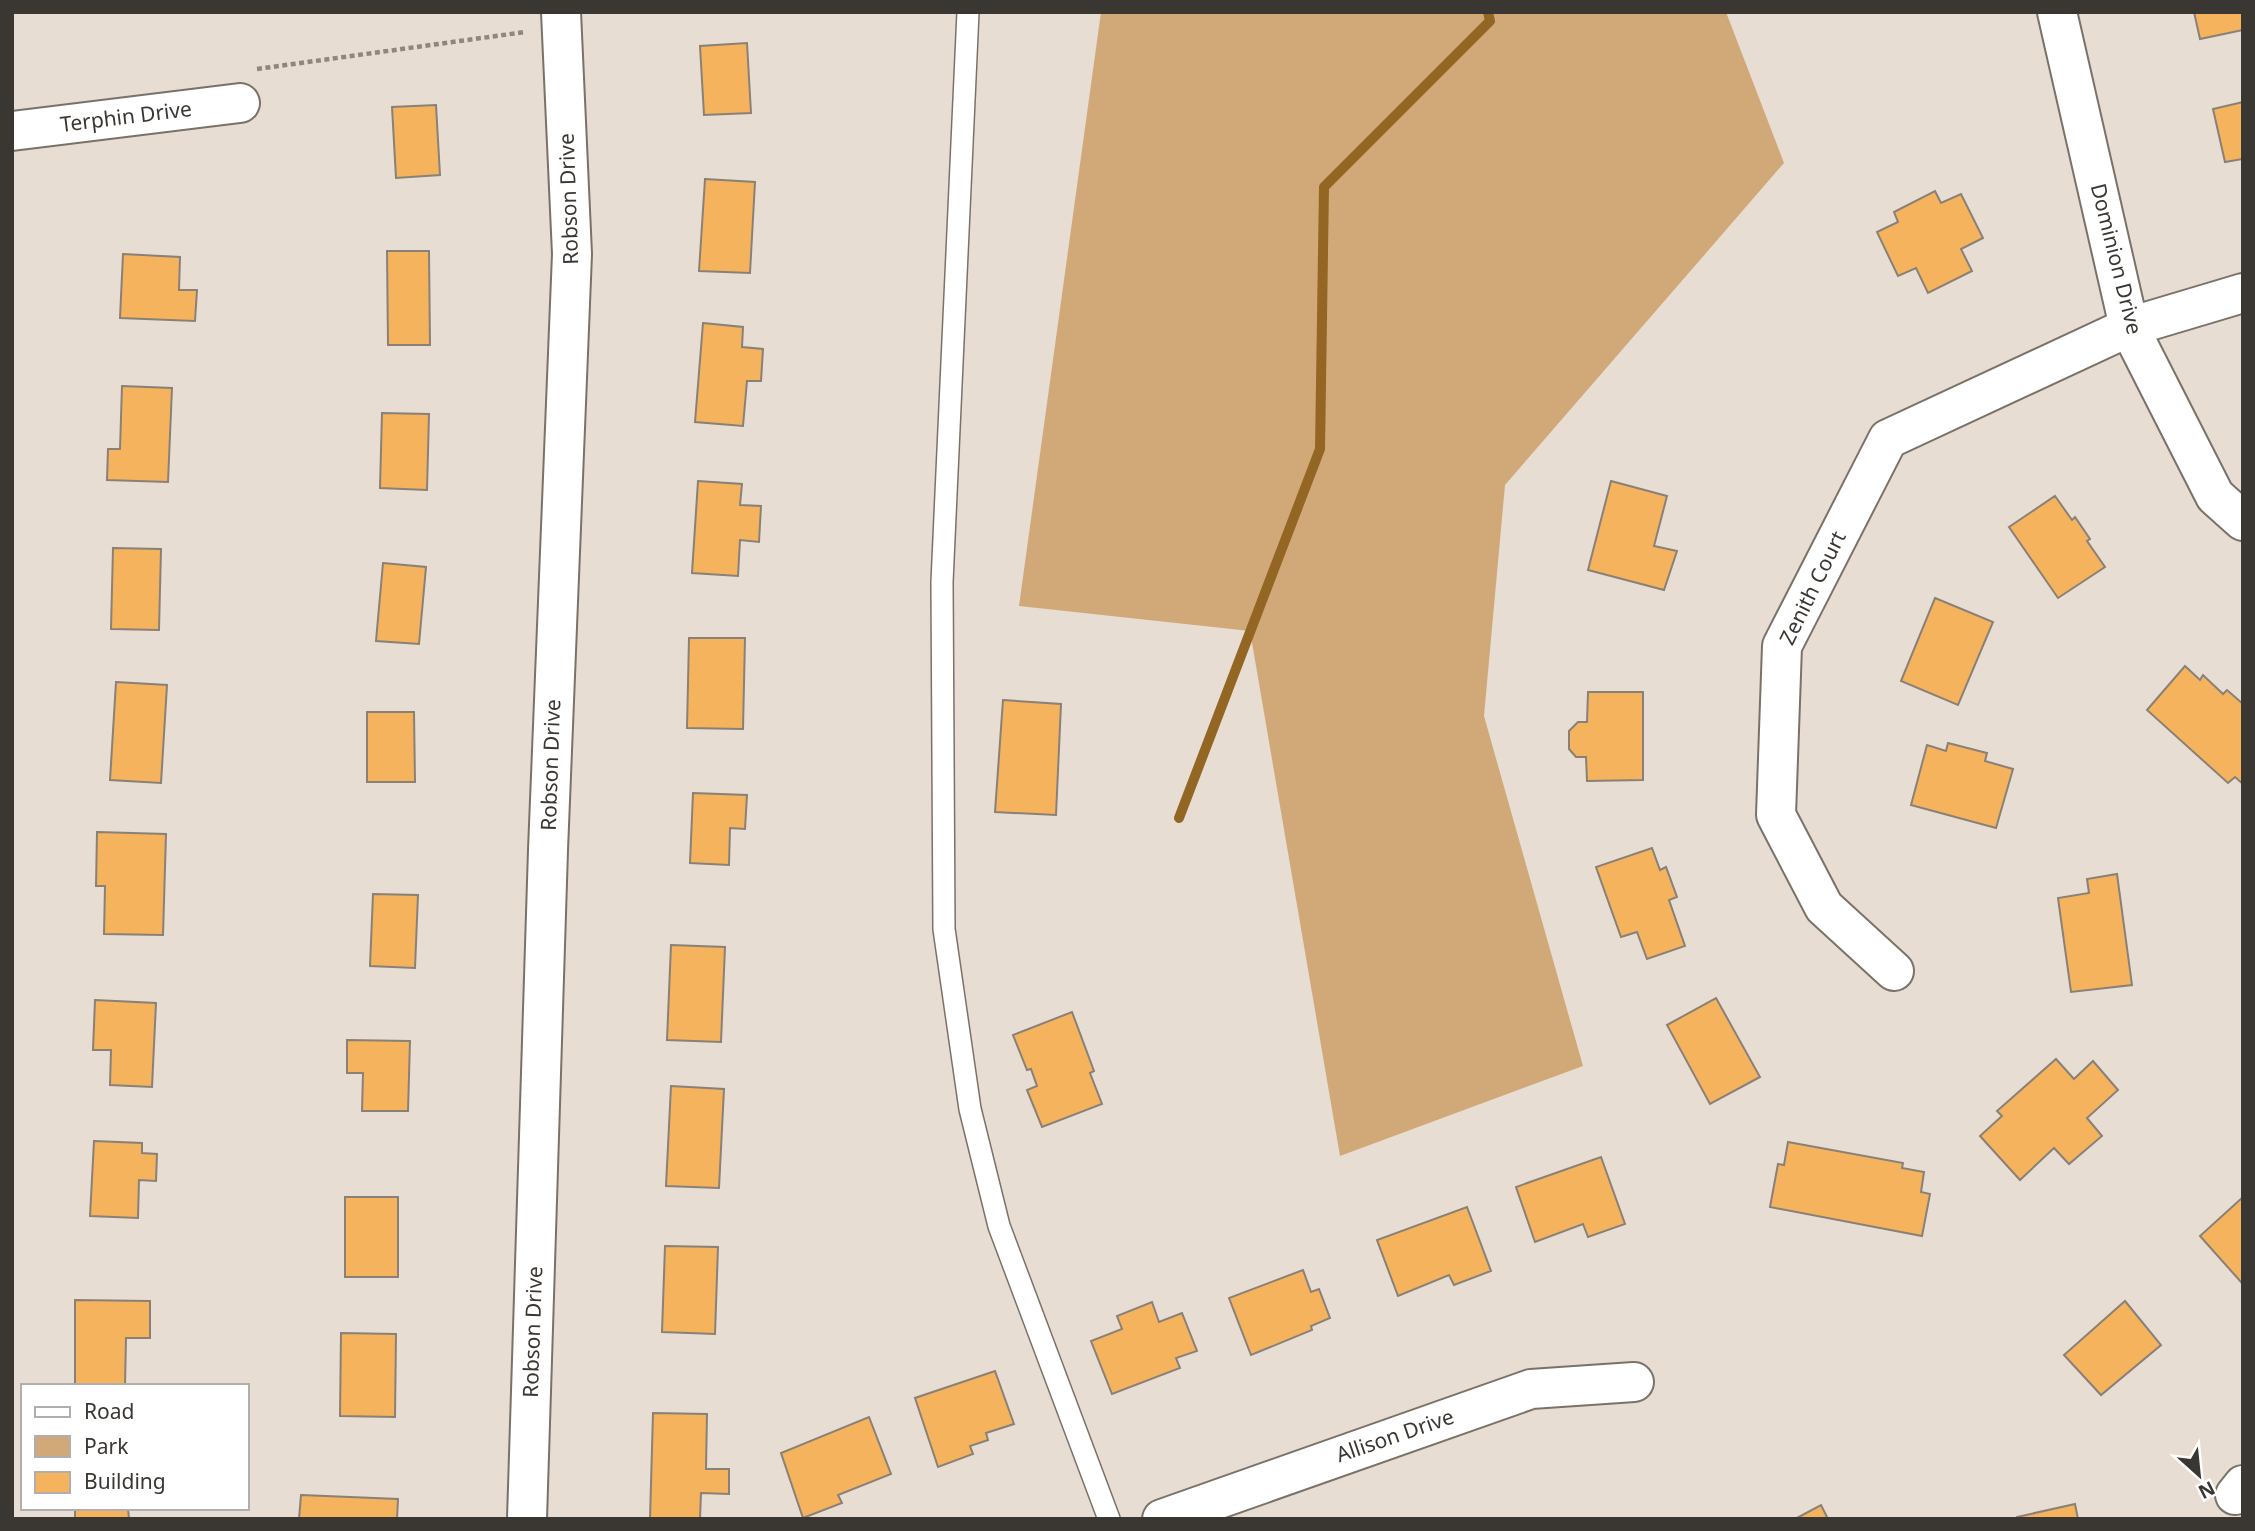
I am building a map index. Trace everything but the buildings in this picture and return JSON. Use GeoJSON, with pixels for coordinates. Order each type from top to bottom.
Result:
{"type":"FeatureCollection","features":[{"type":"Feature","properties":{"kind":"street","name":"Dominion Drive"},"geometry":{"type":"LineString","coordinates":[[2057,12],[2129,327],[2215,496],[2243,521]]}},
{"type":"Feature","properties":{"kind":"street","name":"Robson Drive"},"geometry":{"type":"LineString","coordinates":[[527,1519],[548,850],[572,254],[562,20]]}},
{"type":"Feature","properties":{"kind":"street","name":"Terphin Drive"},"geometry":{"type":"LineString","coordinates":[[12,131],[240,103]]}},
{"type":"Feature","properties":{"kind":"street","name":"Zenith Court"},"geometry":{"type":"LineString","coordinates":[[1894,971],[1824,907],[1776,815],[1782,646],[1888,439],[2129,327],[2243,293]]}},
{"type":"Feature","properties":{"kind":"street","name":"Allison Drive"},"geometry":{"type":"LineString","coordinates":[[1162,1519],[1531,1388],[1634,1382]]}},
{"type":"Feature","properties":{"kind":"lane"},"geometry":{"type":"LineString","coordinates":[[968,12],[942,582],[944,929],[970,1109],[999,1226],[1109,1519]]}},
{"type":"Feature","properties":{"kind":"path"},"geometry":{"type":"LineString","coordinates":[[240,103],[239,83],[253,69],[562,20]]}},
{"type":"Feature","properties":{"kind":"green space"},"geometry":{"type":"Polygon","coordinates":[[[1101,12],[1726,12],[1784,163],[1505,485],[1484,716],[1583,1066],[1340,1156],[1250,631],[1019,606],[1101,12]]]}},
{"type":"Feature","properties":{"kind":"waterway"},"geometry":{"type":"LineString","coordinates":[[1179,818],[1320,449],[1324,187],[1490,21],[1488,12]]}}]}
